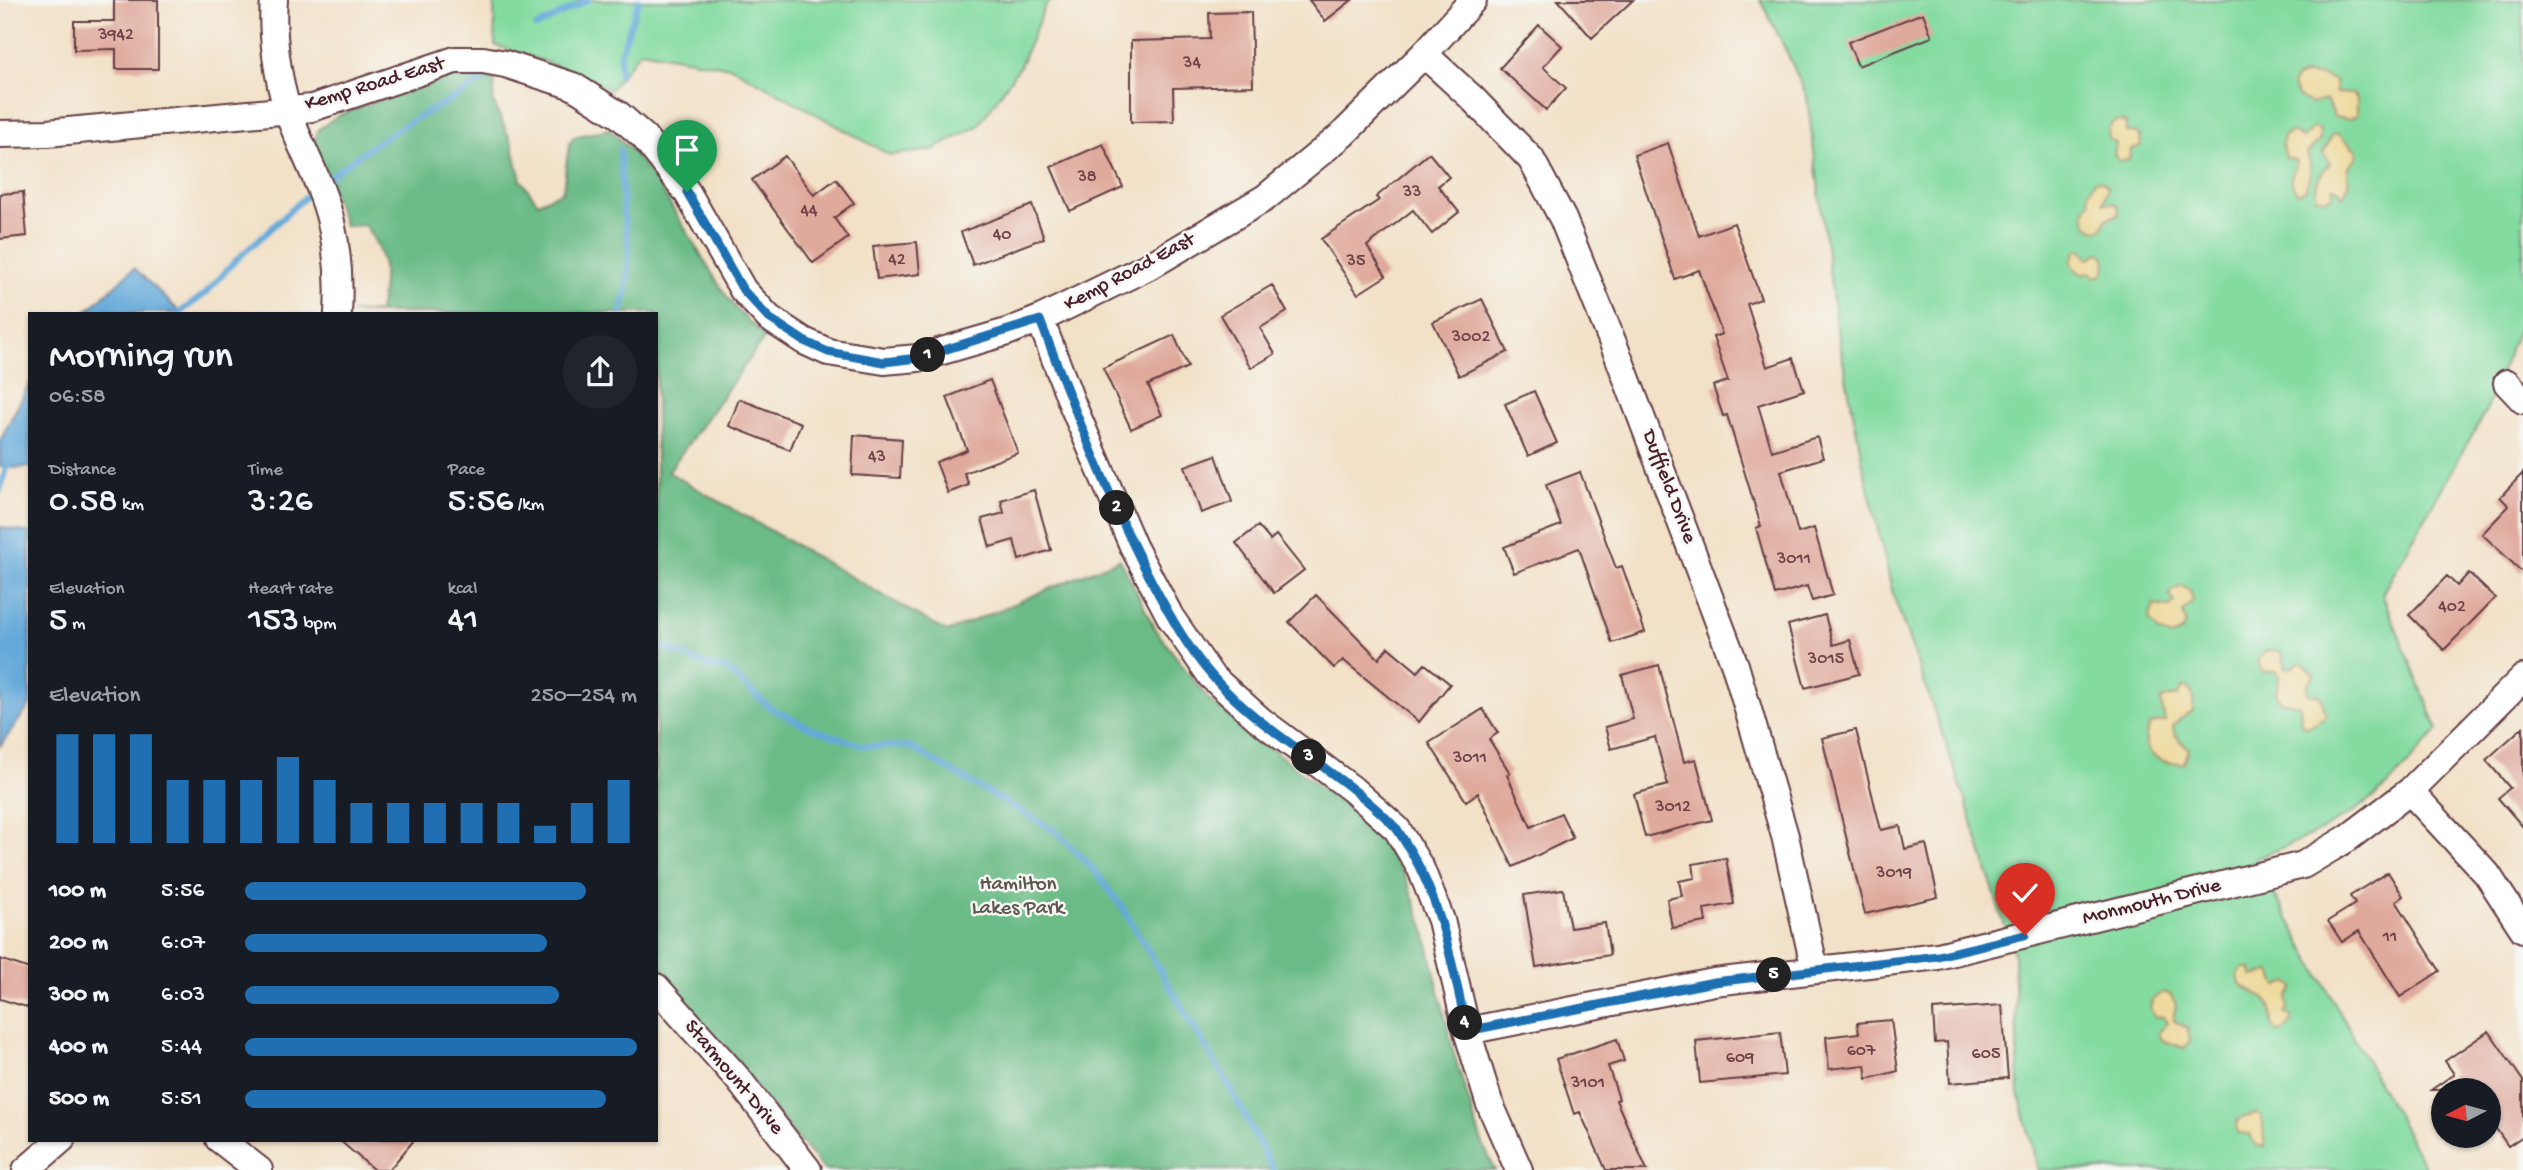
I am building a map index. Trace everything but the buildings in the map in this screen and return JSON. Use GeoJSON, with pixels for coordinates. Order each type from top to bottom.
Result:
{"type":"FeatureCollection","features":[{"type":"Feature","properties":{"kind":"street"},"geometry":{"type":"LineString","coordinates":[[274,0],[276,50],[288,110],[319,184],[331,222],[340,276],[338,312]]}},
{"type":"Feature","properties":{"kind":"street","name":"Kemp Road East"},"geometry":{"type":"LineString","coordinates":[[0,134],[312,108],[455,60],[483,60],[537,72],[573,86],[644,136],[687,192],[743,290],[769,318],[804,341],[828,352],[884,362],[918,358],[1040,320],[1153,264],[1265,198],[1342,135],[1424,54],[1473,0]]}},
{"type":"Feature","properties":{"kind":"street","name":"Duffield Drive"},"geometry":{"type":"LineString","coordinates":[[1424,54],[1472,98],[1531,159],[1563,219],[1617,353],[1735,665],[1785,836],[1815,970]]}},
{"type":"Feature","properties":{"kind":"street"},"geometry":{"type":"LineString","coordinates":[[1040,320],[1133,546],[1171,618],[1211,676],[1259,720],[1352,789],[1397,829],[1415,859],[1441,920],[1467,1031],[1489,1102],[1519,1170]]}},
{"type":"Feature","properties":{"kind":"street","name":"Monmouth Drive"},"geometry":{"type":"LineString","coordinates":[[1467,1031],[1714,982],[1938,956],[2303,865],[2348,838],[2410,791],[2523,678]]}},
{"type":"Feature","properties":{"kind":"street"},"geometry":{"type":"LineString","coordinates":[[2410,791],[2487,874],[2523,929]]}},
{"type":"Feature","properties":{"kind":"street","name":"Starmount Drive"},"geometry":{"type":"LineString","coordinates":[[658,989],[739,1080],[808,1170]]}},
{"type":"Feature","properties":{"kind":"street"},"geometry":{"type":"LineString","coordinates":[[26,1170],[58,1142]]}},
{"type":"Feature","properties":{"kind":"street"},"geometry":{"type":"LineString","coordinates":[[223,1142],[258,1170]]}},
{"type":"Feature","properties":{"kind":"green space"},"geometry":{"type":"Polygon","coordinates":[[[494,0],[1052,0],[1045,6],[1020,66],[978,126],[932,150],[890,155],[731,67],[640,51],[610,90],[567,69],[495,45],[494,0]]]}},
{"type":"Feature","properties":{"kind":"green space"},"geometry":{"type":"Polygon","coordinates":[[[1760,0],[2523,0],[2523,316],[2485,412],[2382,594],[2438,730],[2395,778],[2364,804],[2311,835],[2255,859],[2427,1170],[2038,1170],[2019,1093],[2014,955],[1962,790],[1893,594],[1864,469],[1836,324],[1807,96],[1760,0]]]}},
{"type":"Feature","properties":{"kind":"green space","name":"Hamilton Lakes Park"},"geometry":{"type":"Polygon","coordinates":[[[465,74],[495,78],[493,102],[512,143],[521,180],[538,203],[563,191],[569,144],[574,137],[609,129],[633,152],[659,186],[736,309],[765,337],[668,472],[947,632],[1120,559],[1155,629],[1209,700],[1365,822],[1405,876],[1424,927],[1453,1051],[1481,1140],[1495,1170],[824,1170],[658,971],[658,312],[379,312],[383,266],[378,247],[365,225],[345,226],[314,142],[318,130],[337,116],[432,80],[465,74]]]}},
{"type":"Feature","properties":{"kind":"sand"},"geometry":{"type":"Polygon","coordinates":[[[2304,75],[2324,76],[2335,81],[2336,93],[2354,94],[2357,99],[2357,116],[2348,119],[2334,117],[2326,100],[2310,104],[2299,97],[2292,86],[2296,78],[2304,75]]]}},
{"type":"Feature","properties":{"kind":"sand"},"geometry":{"type":"Polygon","coordinates":[[[2114,122],[2126,123],[2126,132],[2134,132],[2140,136],[2141,146],[2131,149],[2129,160],[2119,161],[2114,154],[2116,143],[2109,139],[2108,129],[2114,122]]]}},
{"type":"Feature","properties":{"kind":"sand"},"geometry":{"type":"Polygon","coordinates":[[[2313,128],[2319,129],[2320,140],[2307,153],[2310,176],[2305,190],[2298,193],[2291,181],[2297,161],[2285,157],[2283,136],[2292,132],[2302,138],[2313,128]]]}},
{"type":"Feature","properties":{"kind":"sand"},"geometry":{"type":"Polygon","coordinates":[[[2338,134],[2357,150],[2357,158],[2349,166],[2348,185],[2343,196],[2333,187],[2332,196],[2325,199],[2316,197],[2318,178],[2330,163],[2323,153],[2332,135],[2338,134]]]}},
{"type":"Feature","properties":{"kind":"sand"},"geometry":{"type":"Polygon","coordinates":[[[2095,180],[2103,181],[2108,188],[2103,203],[2114,203],[2118,206],[2119,214],[2106,219],[2103,228],[2098,231],[2087,224],[2084,211],[2090,201],[2088,194],[2095,180]]]}},
{"type":"Feature","properties":{"kind":"sand"},"geometry":{"type":"Polygon","coordinates":[[[2077,250],[2083,250],[2088,259],[2099,253],[2104,256],[2104,274],[2095,277],[2090,272],[2082,274],[2075,269],[2072,261],[2077,250]]]}},
{"type":"Feature","properties":{"kind":"sand"},"geometry":{"type":"Polygon","coordinates":[[[2182,586],[2190,591],[2193,601],[2183,612],[2186,624],[2181,632],[2172,637],[2159,632],[2149,619],[2154,605],[2170,607],[2175,602],[2169,595],[2182,586]]]}},
{"type":"Feature","properties":{"kind":"sand"},"geometry":{"type":"Polygon","coordinates":[[[2265,651],[2281,652],[2286,668],[2303,663],[2314,675],[2307,686],[2308,694],[2321,696],[2326,716],[2308,727],[2301,724],[2300,705],[2280,701],[2276,692],[2279,677],[2277,671],[2263,672],[2258,662],[2265,651]]]}},
{"type":"Feature","properties":{"kind":"sand"},"geometry":{"type":"Polygon","coordinates":[[[2183,687],[2189,688],[2193,698],[2193,711],[2173,726],[2174,734],[2189,749],[2184,763],[2174,763],[2152,754],[2146,741],[2151,724],[2165,721],[2161,702],[2163,698],[2178,696],[2183,687]]]}},
{"type":"Feature","properties":{"kind":"sand"},"geometry":{"type":"Polygon","coordinates":[[[2243,968],[2251,968],[2252,976],[2271,972],[2278,986],[2289,982],[2294,988],[2288,997],[2288,1009],[2284,1013],[2292,1017],[2292,1022],[2284,1031],[2277,1032],[2272,1024],[2271,1010],[2266,1001],[2240,984],[2238,975],[2243,968]]]}},
{"type":"Feature","properties":{"kind":"sand"},"geometry":{"type":"Polygon","coordinates":[[[2163,992],[2171,995],[2176,1004],[2173,1021],[2188,1028],[2190,1042],[2184,1048],[2161,1040],[2158,1033],[2168,1023],[2163,1017],[2154,1016],[2150,1008],[2152,1000],[2163,992]]]}},
{"type":"Feature","properties":{"kind":"sand"},"geometry":{"type":"Polygon","coordinates":[[[2258,1113],[2262,1118],[2265,1147],[2255,1145],[2250,1134],[2237,1133],[2236,1124],[2239,1119],[2258,1113]]]}},
{"type":"Feature","properties":{"kind":"water"},"geometry":{"type":"Polygon","coordinates":[[[134,268],[180,312],[86,312],[134,268]]]}},
{"type":"Feature","properties":{"kind":"water"},"geometry":{"type":"Polygon","coordinates":[[[28,386],[28,467],[0,466],[0,441],[28,386]]]}},
{"type":"Feature","properties":{"kind":"water"},"geometry":{"type":"Polygon","coordinates":[[[0,527],[28,533],[28,708],[0,746],[0,527]]]}},
{"type":"Feature","properties":{"kind":"waterway"},"geometry":{"type":"LineString","coordinates":[[536,27],[588,0]]}},
{"type":"Feature","properties":{"kind":"waterway"},"geometry":{"type":"LineString","coordinates":[[620,75],[620,54],[639,0]]}},
{"type":"Feature","properties":{"kind":"waterway"},"geometry":{"type":"LineString","coordinates":[[325,180],[392,133],[485,78]]}},
{"type":"Feature","properties":{"kind":"waterway"},"geometry":{"type":"LineString","coordinates":[[620,150],[623,211],[629,249],[627,287],[621,312]]}},
{"type":"Feature","properties":{"kind":"waterway"},"geometry":{"type":"LineString","coordinates":[[180,312],[205,294],[235,261],[314,189]]}},
{"type":"Feature","properties":{"kind":"waterway"},"geometry":{"type":"LineString","coordinates":[[0,491],[6,468],[10,464]]}},
{"type":"Feature","properties":{"kind":"waterway"},"geometry":{"type":"LineString","coordinates":[[658,644],[708,666],[728,670],[770,708],[811,728],[863,746],[908,746],[1057,832],[1094,870],[1122,907],[1231,1089],[1273,1170]]}},
{"type":"Feature","properties":{"kind":"route"},"geometry":{"type":"LineString","coordinates":[[687,192],[743,290],[769,318],[804,341],[828,352],[884,362],[918,358],[1040,320],[1133,546],[1171,618],[1211,676],[1259,720],[1352,789],[1397,829],[1421,869],[1441,920],[1467,1031],[1714,982],[1938,956],[2025,935]]}}]}
